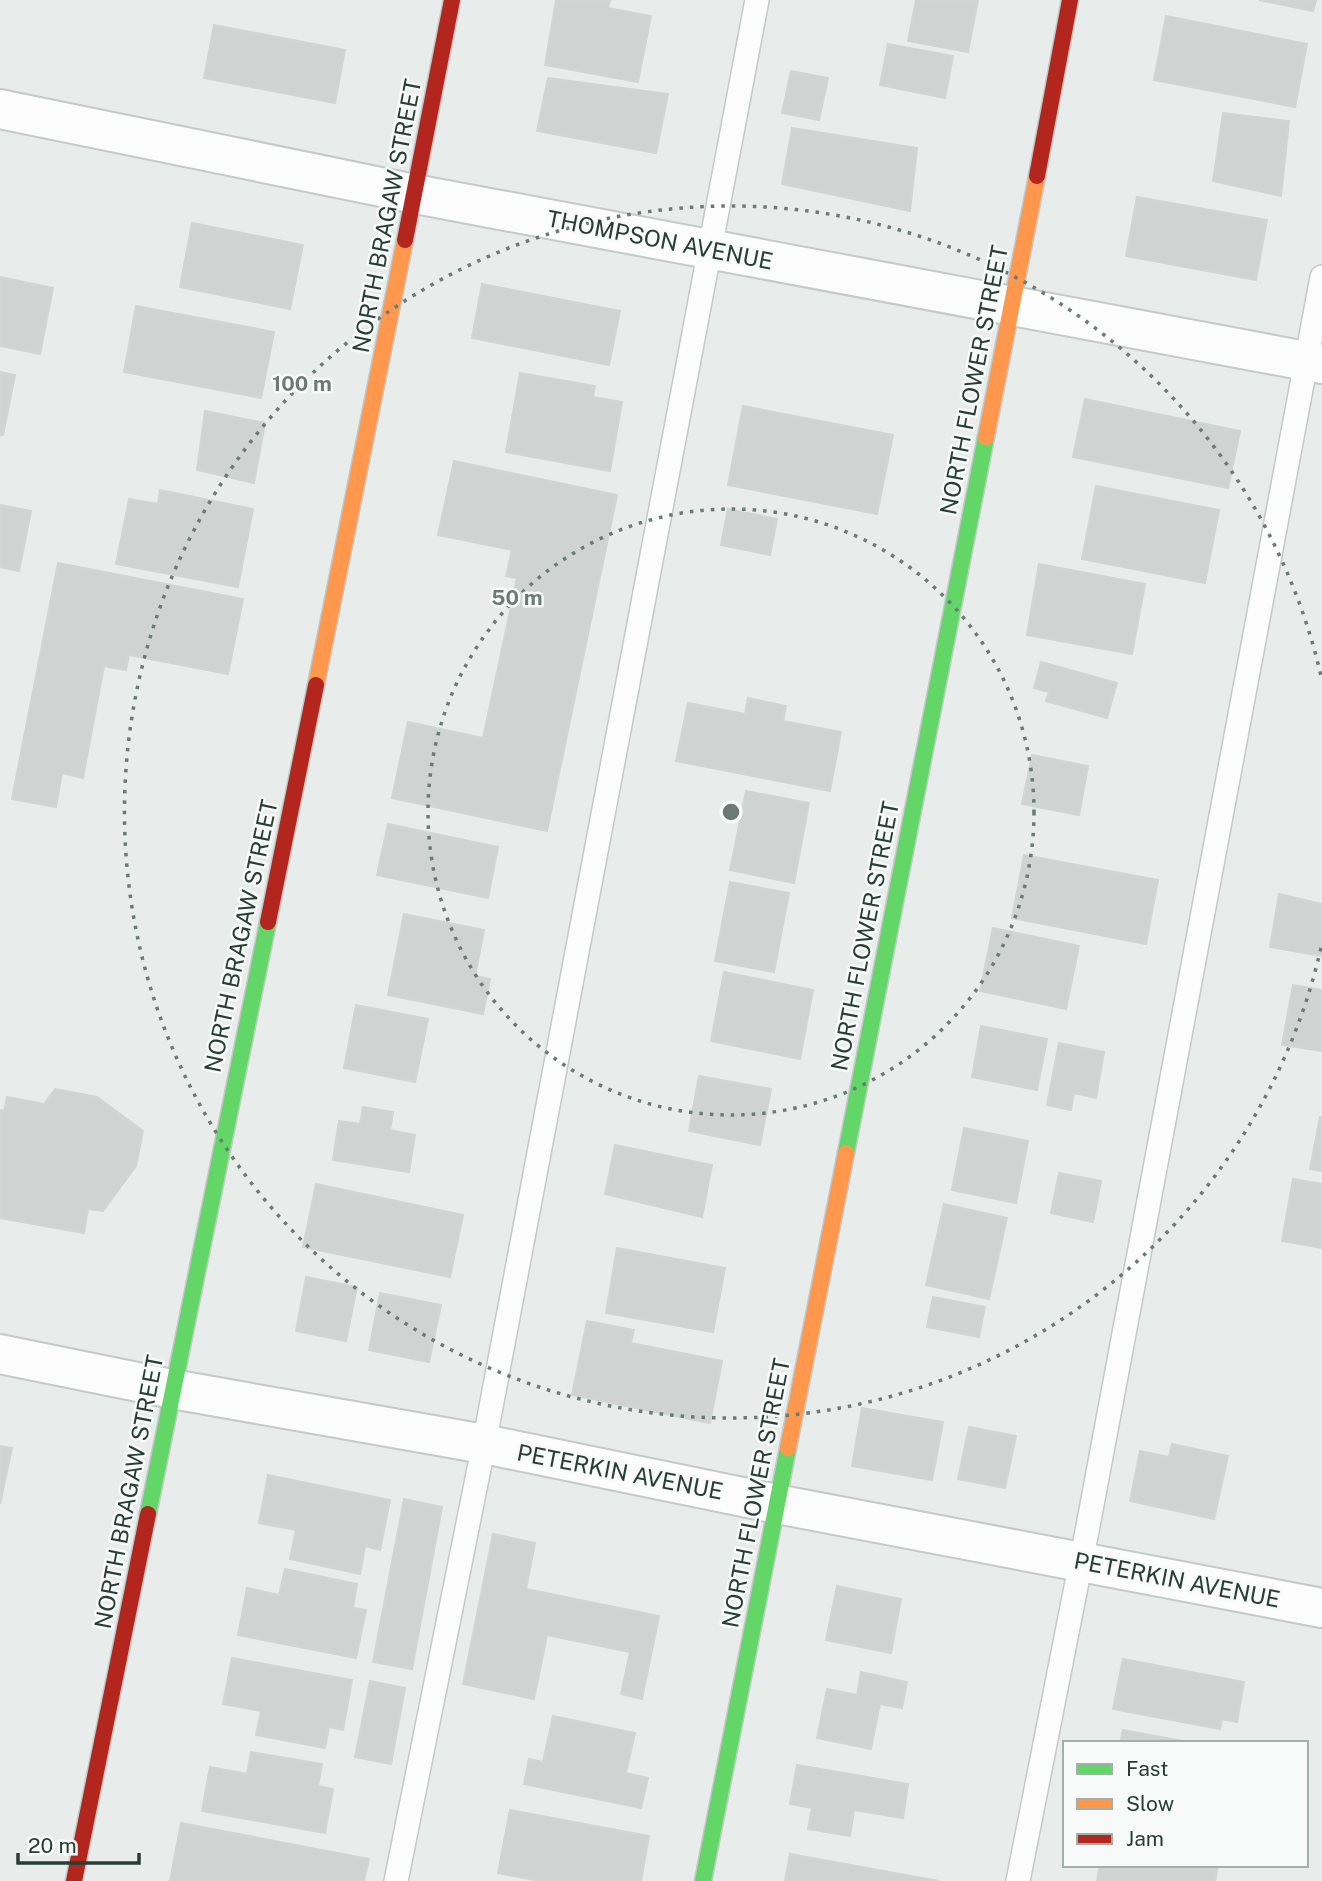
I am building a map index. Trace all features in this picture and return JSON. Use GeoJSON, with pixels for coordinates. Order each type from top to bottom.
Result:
{"type":"FeatureCollection","features":[{"type":"Feature","properties":{"kind":"street","name":"NORTH BRAGAW STREET"},"geometry":{"type":"LineString","coordinates":[[74,1881],[452,0]]}},
{"type":"Feature","properties":{"kind":"street","name":"NORTH FLOWER STREET"},"geometry":{"type":"LineString","coordinates":[[703,1881],[1070,0]]}},
{"type":"Feature","properties":{"kind":"street","name":"THOMPSON AVENUE"},"geometry":{"type":"LineString","coordinates":[[0,109],[415,194],[1314,362]]}},
{"type":"Feature","properties":{"kind":"street","name":"PETERKIN AVENUE"},"geometry":{"type":"LineString","coordinates":[[0,1354],[172,1389],[484,1444],[777,1504],[1322,1608]]}},
{"type":"Feature","properties":{"kind":"lane"},"geometry":{"type":"LineString","coordinates":[[396,1881],[484,1444],[757,0]]}},
{"type":"Feature","properties":{"kind":"lane"},"geometry":{"type":"LineString","coordinates":[[1018,1881],[1314,362],[1322,278]]}},
{"type":"Feature","properties":{"kind":"building"},"geometry":{"type":"Polygon","coordinates":[[[556,0],[610,0],[608,8],[651,16],[638,82],[545,65],[556,0]]]}},
{"type":"Feature","properties":{"kind":"building"},"geometry":{"type":"Polygon","coordinates":[[[916,0],[978,0],[968,52],[908,41],[916,0]]]}},
{"type":"Feature","properties":{"kind":"building"},"geometry":{"type":"Polygon","coordinates":[[[1259,0],[1316,0],[1313,11],[1259,0]]]}},
{"type":"Feature","properties":{"kind":"building"},"geometry":{"type":"Polygon","coordinates":[[[1166,16],[1307,44],[1295,107],[1154,80],[1166,16]]]}},
{"type":"Feature","properties":{"kind":"building"},"geometry":{"type":"Polygon","coordinates":[[[214,25],[345,50],[335,103],[204,78],[214,25]]]}},
{"type":"Feature","properties":{"kind":"building"},"geometry":{"type":"Polygon","coordinates":[[[888,44],[953,56],[945,98],[880,85],[888,44]]]}},
{"type":"Feature","properties":{"kind":"building"},"geometry":{"type":"Polygon","coordinates":[[[791,71],[828,78],[819,120],[782,113],[791,71]]]}},
{"type":"Feature","properties":{"kind":"building"},"geometry":{"type":"Polygon","coordinates":[[[548,78],[668,94],[656,153],[537,131],[548,78]]]}},
{"type":"Feature","properties":{"kind":"building"},"geometry":{"type":"Polygon","coordinates":[[[1223,113],[1289,121],[1281,196],[1213,181],[1223,113]]]}},
{"type":"Feature","properties":{"kind":"building"},"geometry":{"type":"Polygon","coordinates":[[[792,128],[917,148],[910,211],[782,184],[792,128]]]}},
{"type":"Feature","properties":{"kind":"building"},"geometry":{"type":"Polygon","coordinates":[[[1137,197],[1267,220],[1256,280],[1126,256],[1137,197]]]}},
{"type":"Feature","properties":{"kind":"building"},"geometry":{"type":"Polygon","coordinates":[[[192,223],[303,245],[290,309],[180,287],[192,223]]]}},
{"type":"Feature","properties":{"kind":"building"},"geometry":{"type":"Polygon","coordinates":[[[0,277],[53,288],[40,354],[0,346],[0,277]]]}},
{"type":"Feature","properties":{"kind":"building"},"geometry":{"type":"Polygon","coordinates":[[[482,284],[620,311],[609,365],[472,338],[482,284]]]}},
{"type":"Feature","properties":{"kind":"building"},"geometry":{"type":"Polygon","coordinates":[[[136,306],[274,332],[261,398],[124,372],[136,306]]]}},
{"type":"Feature","properties":{"kind":"building"},"geometry":{"type":"Polygon","coordinates":[[[0,372],[15,375],[3,435],[0,435],[0,372]]]}},
{"type":"Feature","properties":{"kind":"building"},"geometry":{"type":"Polygon","coordinates":[[[520,373],[595,386],[593,397],[622,402],[610,471],[506,452],[520,373]]]}},
{"type":"Feature","properties":{"kind":"building"},"geometry":{"type":"Polygon","coordinates":[[[1085,399],[1240,431],[1228,488],[1073,457],[1085,399]]]}},
{"type":"Feature","properties":{"kind":"building"},"geometry":{"type":"Polygon","coordinates":[[[743,406],[893,435],[877,514],[728,485],[743,406]]]}},
{"type":"Feature","properties":{"kind":"building"},"geometry":{"type":"Polygon","coordinates":[[[205,411],[265,423],[254,483],[197,470],[205,411]]]}},
{"type":"Feature","properties":{"kind":"building"},"geometry":{"type":"Polygon","coordinates":[[[454,461],[617,495],[547,831],[392,798],[408,722],[483,738],[517,578],[506,576],[512,550],[438,535],[454,461]]]}},
{"type":"Feature","properties":{"kind":"building"},"geometry":{"type":"Polygon","coordinates":[[[1096,486],[1219,510],[1205,583],[1082,559],[1096,486]]]}},
{"type":"Feature","properties":{"kind":"building"},"geometry":{"type":"Polygon","coordinates":[[[160,490],[253,509],[238,587],[116,564],[129,499],[158,504],[160,490]]]}},
{"type":"Feature","properties":{"kind":"building"},"geometry":{"type":"Polygon","coordinates":[[[0,505],[31,511],[19,571],[0,567],[0,505]]]}},
{"type":"Feature","properties":{"kind":"building"},"geometry":{"type":"Polygon","coordinates":[[[728,509],[777,519],[770,555],[721,545],[728,509]]]}},
{"type":"Feature","properties":{"kind":"building"},"geometry":{"type":"Polygon","coordinates":[[[58,563],[243,599],[228,674],[129,655],[126,670],[104,666],[83,778],[62,773],[56,807],[12,799],[58,563]]]}},
{"type":"Feature","properties":{"kind":"building"},"geometry":{"type":"Polygon","coordinates":[[[1039,564],[1145,584],[1132,654],[1027,635],[1039,564]]]}},
{"type":"Feature","properties":{"kind":"building"},"geometry":{"type":"Polygon","coordinates":[[[1041,662],[1117,683],[1107,718],[1046,701],[1049,692],[1034,688],[1041,662]]]}},
{"type":"Feature","properties":{"kind":"building"},"geometry":{"type":"Polygon","coordinates":[[[748,698],[786,706],[783,721],[841,732],[830,791],[676,761],[688,703],[745,714],[748,698]]]}},
{"type":"Feature","properties":{"kind":"building"},"geometry":{"type":"Polygon","coordinates":[[[1032,755],[1088,766],[1079,815],[1022,804],[1032,755]]]}},
{"type":"Feature","properties":{"kind":"building"},"geometry":{"type":"Polygon","coordinates":[[[746,791],[809,803],[794,883],[730,870],[746,791]]]}},
{"type":"Feature","properties":{"kind":"building"},"geometry":{"type":"Polygon","coordinates":[[[388,824],[498,847],[488,898],[377,875],[388,824]]]}},
{"type":"Feature","properties":{"kind":"building"},"geometry":{"type":"Polygon","coordinates":[[[1024,855],[1158,880],[1146,944],[1012,918],[1024,855]]]}},
{"type":"Feature","properties":{"kind":"building"},"geometry":{"type":"Polygon","coordinates":[[[730,882],[789,893],[774,972],[715,961],[730,882]]]}},
{"type":"Feature","properties":{"kind":"building"},"geometry":{"type":"Polygon","coordinates":[[[1279,894],[1322,904],[1322,956],[1270,947],[1279,894]]]}},
{"type":"Feature","properties":{"kind":"building"},"geometry":{"type":"Polygon","coordinates":[[[404,914],[484,930],[475,976],[490,979],[483,1014],[388,995],[404,914]]]}},
{"type":"Feature","properties":{"kind":"building"},"geometry":{"type":"Polygon","coordinates":[[[993,928],[1079,946],[1066,1009],[980,991],[993,928]]]}},
{"type":"Feature","properties":{"kind":"building"},"geometry":{"type":"Polygon","coordinates":[[[724,972],[813,990],[800,1059],[711,1041],[724,972]]]}},
{"type":"Feature","properties":{"kind":"building"},"geometry":{"type":"Polygon","coordinates":[[[1293,985],[1322,990],[1322,1051],[1282,1045],[1293,985]]]}},
{"type":"Feature","properties":{"kind":"building"},"geometry":{"type":"Polygon","coordinates":[[[356,1005],[428,1019],[415,1082],[344,1068],[356,1005]]]}},
{"type":"Feature","properties":{"kind":"building"},"geometry":{"type":"Polygon","coordinates":[[[981,1026],[1047,1039],[1037,1090],[972,1077],[981,1026]]]}},
{"type":"Feature","properties":{"kind":"building"},"geometry":{"type":"Polygon","coordinates":[[[1059,1043],[1104,1052],[1096,1098],[1074,1093],[1071,1110],[1047,1105],[1059,1043]]]}},
{"type":"Feature","properties":{"kind":"building"},"geometry":{"type":"Polygon","coordinates":[[[699,1076],[771,1089],[760,1145],[689,1131],[699,1076]]]}},
{"type":"Feature","properties":{"kind":"building"},"geometry":{"type":"Polygon","coordinates":[[[55,1089],[97,1097],[143,1131],[136,1166],[103,1211],[88,1209],[84,1233],[0,1218],[0,1110],[4,1111],[7,1097],[44,1104],[55,1089]]]}},
{"type":"Feature","properties":{"kind":"building"},"geometry":{"type":"Polygon","coordinates":[[[363,1107],[393,1112],[390,1130],[415,1135],[409,1172],[333,1160],[339,1121],[360,1124],[363,1107]]]}},
{"type":"Feature","properties":{"kind":"building"},"geometry":{"type":"Polygon","coordinates":[[[1322,1117],[1322,1171],[1310,1169],[1322,1117]]]}},
{"type":"Feature","properties":{"kind":"building"},"geometry":{"type":"Polygon","coordinates":[[[964,1128],[1028,1141],[1016,1203],[952,1190],[964,1128]]]}},
{"type":"Feature","properties":{"kind":"building"},"geometry":{"type":"Polygon","coordinates":[[[615,1145],[712,1165],[702,1217],[605,1194],[615,1145]]]}},
{"type":"Feature","properties":{"kind":"building"},"geometry":{"type":"Polygon","coordinates":[[[1059,1173],[1101,1181],[1093,1222],[1051,1213],[1059,1173]]]}},
{"type":"Feature","properties":{"kind":"building"},"geometry":{"type":"Polygon","coordinates":[[[1293,1179],[1322,1184],[1322,1248],[1282,1241],[1293,1179]]]}},
{"type":"Feature","properties":{"kind":"building"},"geometry":{"type":"Polygon","coordinates":[[[316,1184],[463,1215],[450,1277],[303,1247],[316,1184]]]}},
{"type":"Feature","properties":{"kind":"building"},"geometry":{"type":"Polygon","coordinates":[[[944,1204],[1007,1218],[989,1299],[926,1285],[944,1204]]]}},
{"type":"Feature","properties":{"kind":"building"},"geometry":{"type":"Polygon","coordinates":[[[617,1248],[725,1268],[713,1332],[606,1313],[617,1248]]]}},
{"type":"Feature","properties":{"kind":"building"},"geometry":{"type":"Polygon","coordinates":[[[306,1277],[357,1287],[346,1341],[296,1331],[306,1277]]]}},
{"type":"Feature","properties":{"kind":"building"},"geometry":{"type":"Polygon","coordinates":[[[380,1293],[441,1305],[429,1362],[369,1350],[380,1293]]]}},
{"type":"Feature","properties":{"kind":"building"},"geometry":{"type":"Polygon","coordinates":[[[933,1297],[985,1307],[979,1337],[927,1327],[933,1297]]]}},
{"type":"Feature","properties":{"kind":"building"},"geometry":{"type":"Polygon","coordinates":[[[587,1321],[634,1330],[631,1343],[722,1361],[710,1423],[572,1395],[587,1321]]]}},
{"type":"Feature","properties":{"kind":"building"},"geometry":{"type":"Polygon","coordinates":[[[862,1408],[943,1422],[932,1480],[852,1466],[862,1408]]]}},
{"type":"Feature","properties":{"kind":"building"},"geometry":{"type":"Polygon","coordinates":[[[969,1427],[1016,1436],[1005,1488],[958,1479],[969,1427]]]}},
{"type":"Feature","properties":{"kind":"building"},"geometry":{"type":"Polygon","coordinates":[[[1172,1444],[1228,1456],[1214,1519],[1130,1501],[1140,1451],[1169,1457],[1172,1444]]]}},
{"type":"Feature","properties":{"kind":"building"},"geometry":{"type":"Polygon","coordinates":[[[0,1446],[12,1448],[0,1504],[0,1446]]]}},
{"type":"Feature","properties":{"kind":"building"},"geometry":{"type":"Polygon","coordinates":[[[268,1475],[390,1500],[380,1550],[365,1546],[360,1574],[290,1559],[296,1530],[259,1523],[268,1475]]]}},
{"type":"Feature","properties":{"kind":"building"},"geometry":{"type":"Polygon","coordinates":[[[404,1499],[442,1507],[412,1669],[373,1662],[404,1499]]]}},
{"type":"Feature","properties":{"kind":"building"},"geometry":{"type":"Polygon","coordinates":[[[493,1534],[535,1543],[526,1589],[659,1616],[642,1699],[621,1694],[630,1652],[547,1635],[534,1699],[463,1684],[493,1534]]]}},
{"type":"Feature","properties":{"kind":"building"},"geometry":{"type":"Polygon","coordinates":[[[285,1569],[357,1584],[353,1608],[366,1610],[356,1658],[238,1635],[247,1588],[279,1595],[285,1569]]]}},
{"type":"Feature","properties":{"kind":"building"},"geometry":{"type":"Polygon","coordinates":[[[837,1586],[901,1599],[891,1653],[826,1640],[837,1586]]]}},
{"type":"Feature","properties":{"kind":"building"},"geometry":{"type":"Polygon","coordinates":[[[232,1658],[352,1680],[343,1730],[329,1727],[325,1748],[256,1735],[261,1711],[223,1704],[232,1658]]]}},
{"type":"Feature","properties":{"kind":"building"},"geometry":{"type":"Polygon","coordinates":[[[1123,1659],[1244,1682],[1237,1722],[1222,1719],[1220,1729],[1113,1709],[1123,1659]]]}},
{"type":"Feature","properties":{"kind":"building"},"geometry":{"type":"Polygon","coordinates":[[[861,1672],[907,1682],[902,1708],[880,1704],[871,1749],[817,1738],[827,1689],[857,1695],[861,1672]]]}},
{"type":"Feature","properties":{"kind":"building"},"geometry":{"type":"Polygon","coordinates":[[[370,1681],[405,1688],[391,1764],[355,1757],[370,1681]]]}},
{"type":"Feature","properties":{"kind":"building"},"geometry":{"type":"Polygon","coordinates":[[[553,1716],[635,1733],[626,1773],[648,1778],[641,1808],[524,1784],[529,1759],[543,1762],[553,1716]]]}},
{"type":"Feature","properties":{"kind":"building"},"geometry":{"type":"Polygon","coordinates":[[[1123,1730],[1182,1741],[1120,1741],[1123,1730]]]}},
{"type":"Feature","properties":{"kind":"building"},"geometry":{"type":"Polygon","coordinates":[[[251,1752],[322,1764],[318,1786],[333,1789],[325,1833],[202,1811],[210,1767],[247,1774],[251,1752]]]}},
{"type":"Feature","properties":{"kind":"building"},"geometry":{"type":"Polygon","coordinates":[[[797,1765],[908,1784],[903,1818],[854,1810],[850,1836],[808,1829],[812,1808],[790,1804],[797,1765]]]}},
{"type":"Feature","properties":{"kind":"building"},"geometry":{"type":"Polygon","coordinates":[[[510,1810],[649,1836],[641,1881],[540,1881],[498,1873],[510,1810]]]}},
{"type":"Feature","properties":{"kind":"building"},"geometry":{"type":"Polygon","coordinates":[[[181,1823],[369,1859],[364,1881],[170,1881],[181,1823]]]}},
{"type":"Feature","properties":{"kind":"building"},"geometry":{"type":"Polygon","coordinates":[[[790,1854],[939,1881],[785,1881],[790,1854]]]}},
{"type":"Feature","properties":{"kind":"building"},"geometry":{"type":"Polygon","coordinates":[[[1100,1867],[1218,1867],[1215,1881],[1097,1881],[1100,1867]]]}},
{"type":"Feature","properties":{"kind":"traffic: fast"},"geometry":{"type":"LineString","coordinates":[[846,1153],[986,437]]}},
{"type":"Feature","properties":{"kind":"traffic: fast"},"geometry":{"type":"LineString","coordinates":[[148,1514],[268,922]]}},
{"type":"Feature","properties":{"kind":"traffic: fast"},"geometry":{"type":"LineString","coordinates":[[703,1881],[788,1448]]}},
{"type":"Feature","properties":{"kind":"traffic: slow"},"geometry":{"type":"LineString","coordinates":[[986,437],[1037,176]]}},
{"type":"Feature","properties":{"kind":"traffic: slow"},"geometry":{"type":"LineString","coordinates":[[316,685],[405,240]]}},
{"type":"Feature","properties":{"kind":"traffic: slow"},"geometry":{"type":"LineString","coordinates":[[788,1448],[846,1153]]}},
{"type":"Feature","properties":{"kind":"traffic: jam"},"geometry":{"type":"LineString","coordinates":[[405,240],[452,0]]}},
{"type":"Feature","properties":{"kind":"traffic: jam"},"geometry":{"type":"LineString","coordinates":[[1037,176],[1070,0]]}},
{"type":"Feature","properties":{"kind":"traffic: jam"},"geometry":{"type":"LineString","coordinates":[[268,922],[316,685]]}},
{"type":"Feature","properties":{"kind":"traffic: jam"},"geometry":{"type":"LineString","coordinates":[[74,1881],[148,1514]]}}]}
